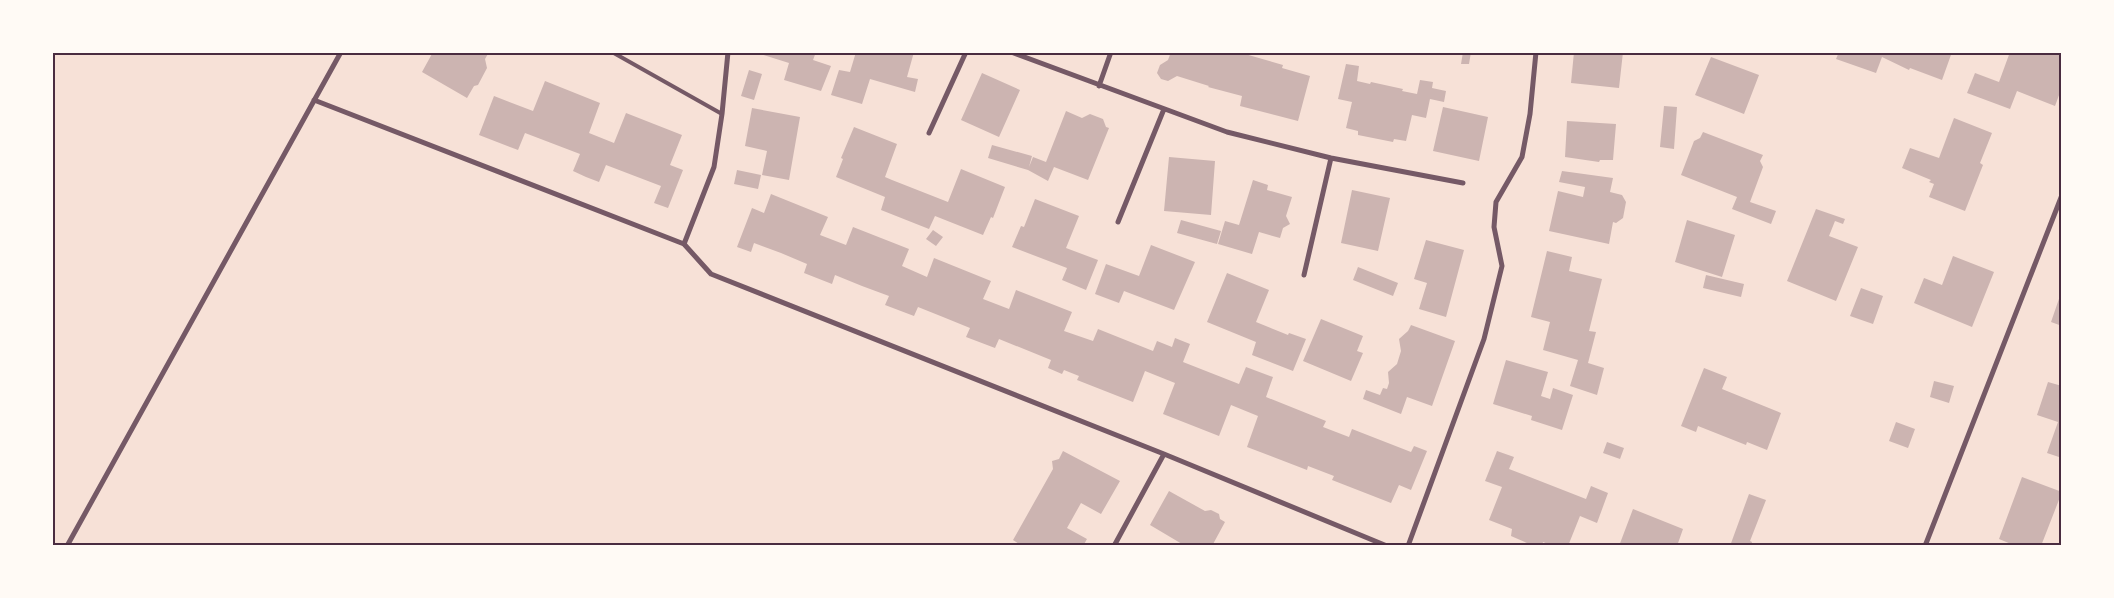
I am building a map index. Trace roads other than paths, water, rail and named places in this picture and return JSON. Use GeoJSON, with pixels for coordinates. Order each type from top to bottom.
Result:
{"type":"FeatureCollection","features":[{"type":"Feature","properties":{"kind":"street"},"geometry":{"type":"LineString","coordinates":[[67,546],[341,52]]}},
{"type":"Feature","properties":{"kind":"street"},"geometry":{"type":"LineString","coordinates":[[684,244],[714,167],[722,114],[728,52]]}},
{"type":"Feature","properties":{"kind":"street"},"geometry":{"type":"LineString","coordinates":[[929,134],[966,52]]}},
{"type":"Feature","properties":{"kind":"street"},"geometry":{"type":"LineString","coordinates":[[1011,52],[1228,132],[1331,158],[1463,183]]}},
{"type":"Feature","properties":{"kind":"street"},"geometry":{"type":"LineString","coordinates":[[1099,86],[1112,52]]}},
{"type":"Feature","properties":{"kind":"street"},"geometry":{"type":"LineString","coordinates":[[1408,546],[1484,339],[1502,266],[1494,228],[1496,202],[1522,157],[1530,114],[1536,52]]}},
{"type":"Feature","properties":{"kind":"street"},"geometry":{"type":"LineString","coordinates":[[314,100],[684,244],[711,274],[1164,454],[1387,546]]}},
{"type":"Feature","properties":{"kind":"street"},"geometry":{"type":"LineString","coordinates":[[1118,222],[1164,109]]}},
{"type":"Feature","properties":{"kind":"street"},"geometry":{"type":"LineString","coordinates":[[1304,276],[1331,158]]}},
{"type":"Feature","properties":{"kind":"street"},"geometry":{"type":"LineString","coordinates":[[1925,546],[2062,195]]}},
{"type":"Feature","properties":{"kind":"street"},"geometry":{"type":"LineString","coordinates":[[1114,546],[1164,454]]}},
{"type":"Feature","properties":{"kind":"lane"},"geometry":{"type":"LineString","coordinates":[[612,52],[722,114]]}}]}
